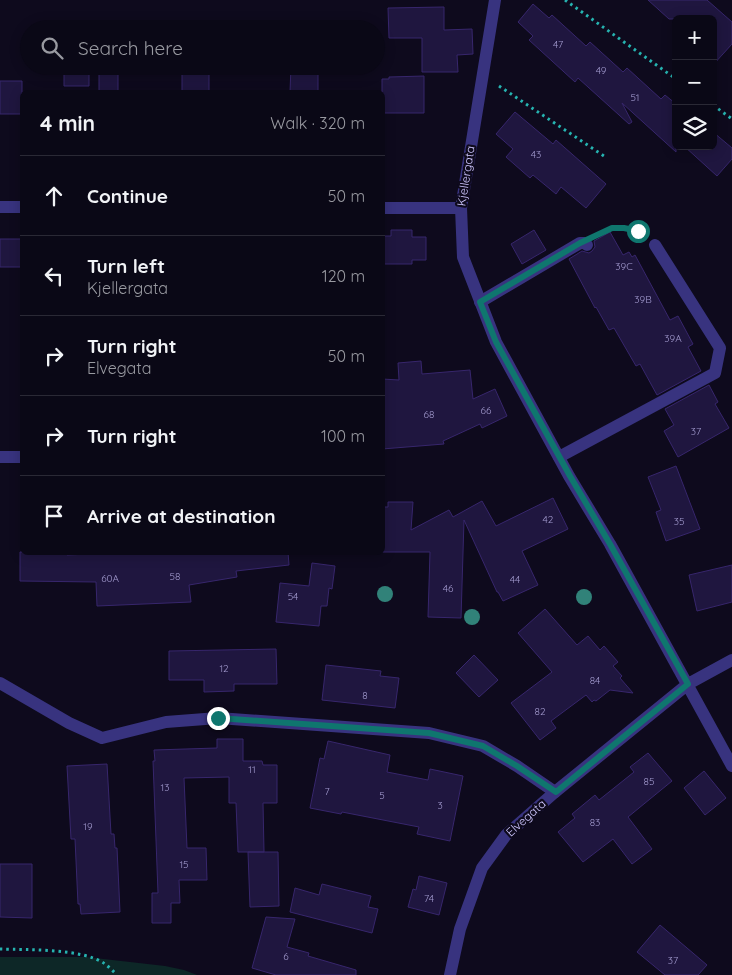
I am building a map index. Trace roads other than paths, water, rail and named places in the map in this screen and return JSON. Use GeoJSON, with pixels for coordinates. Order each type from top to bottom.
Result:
{"type":"FeatureCollection","features":[{"type":"Feature","properties":{"kind":"street","name":"Kjellergata"},"geometry":{"type":"LineString","coordinates":[[496,0],[461,208],[463,257],[496,342],[732,766]]}},
{"type":"Feature","properties":{"kind":"street"},"geometry":{"type":"LineString","coordinates":[[0,207],[20,207]]}},
{"type":"Feature","properties":{"kind":"street"},"geometry":{"type":"LineString","coordinates":[[385,208],[461,208]]}},
{"type":"Feature","properties":{"kind":"street"},"geometry":{"type":"LineString","coordinates":[[480,302],[584,244]]}},
{"type":"Feature","properties":{"kind":"street"},"geometry":{"type":"LineString","coordinates":[[559,457],[715,373],[720,348],[655,245]]}},
{"type":"Feature","properties":{"kind":"street"},"geometry":{"type":"LineString","coordinates":[[0,457],[20,457]]}},
{"type":"Feature","properties":{"kind":"street","name":"Elvegata"},"geometry":{"type":"LineString","coordinates":[[450,975],[460,929],[482,868],[506,835],[688,684],[732,660]]}},
{"type":"Feature","properties":{"kind":"street"},"geometry":{"type":"LineString","coordinates":[[0,683],[69,723],[102,738],[166,722],[218,718],[429,733],[483,746],[556,792]]}}]}
